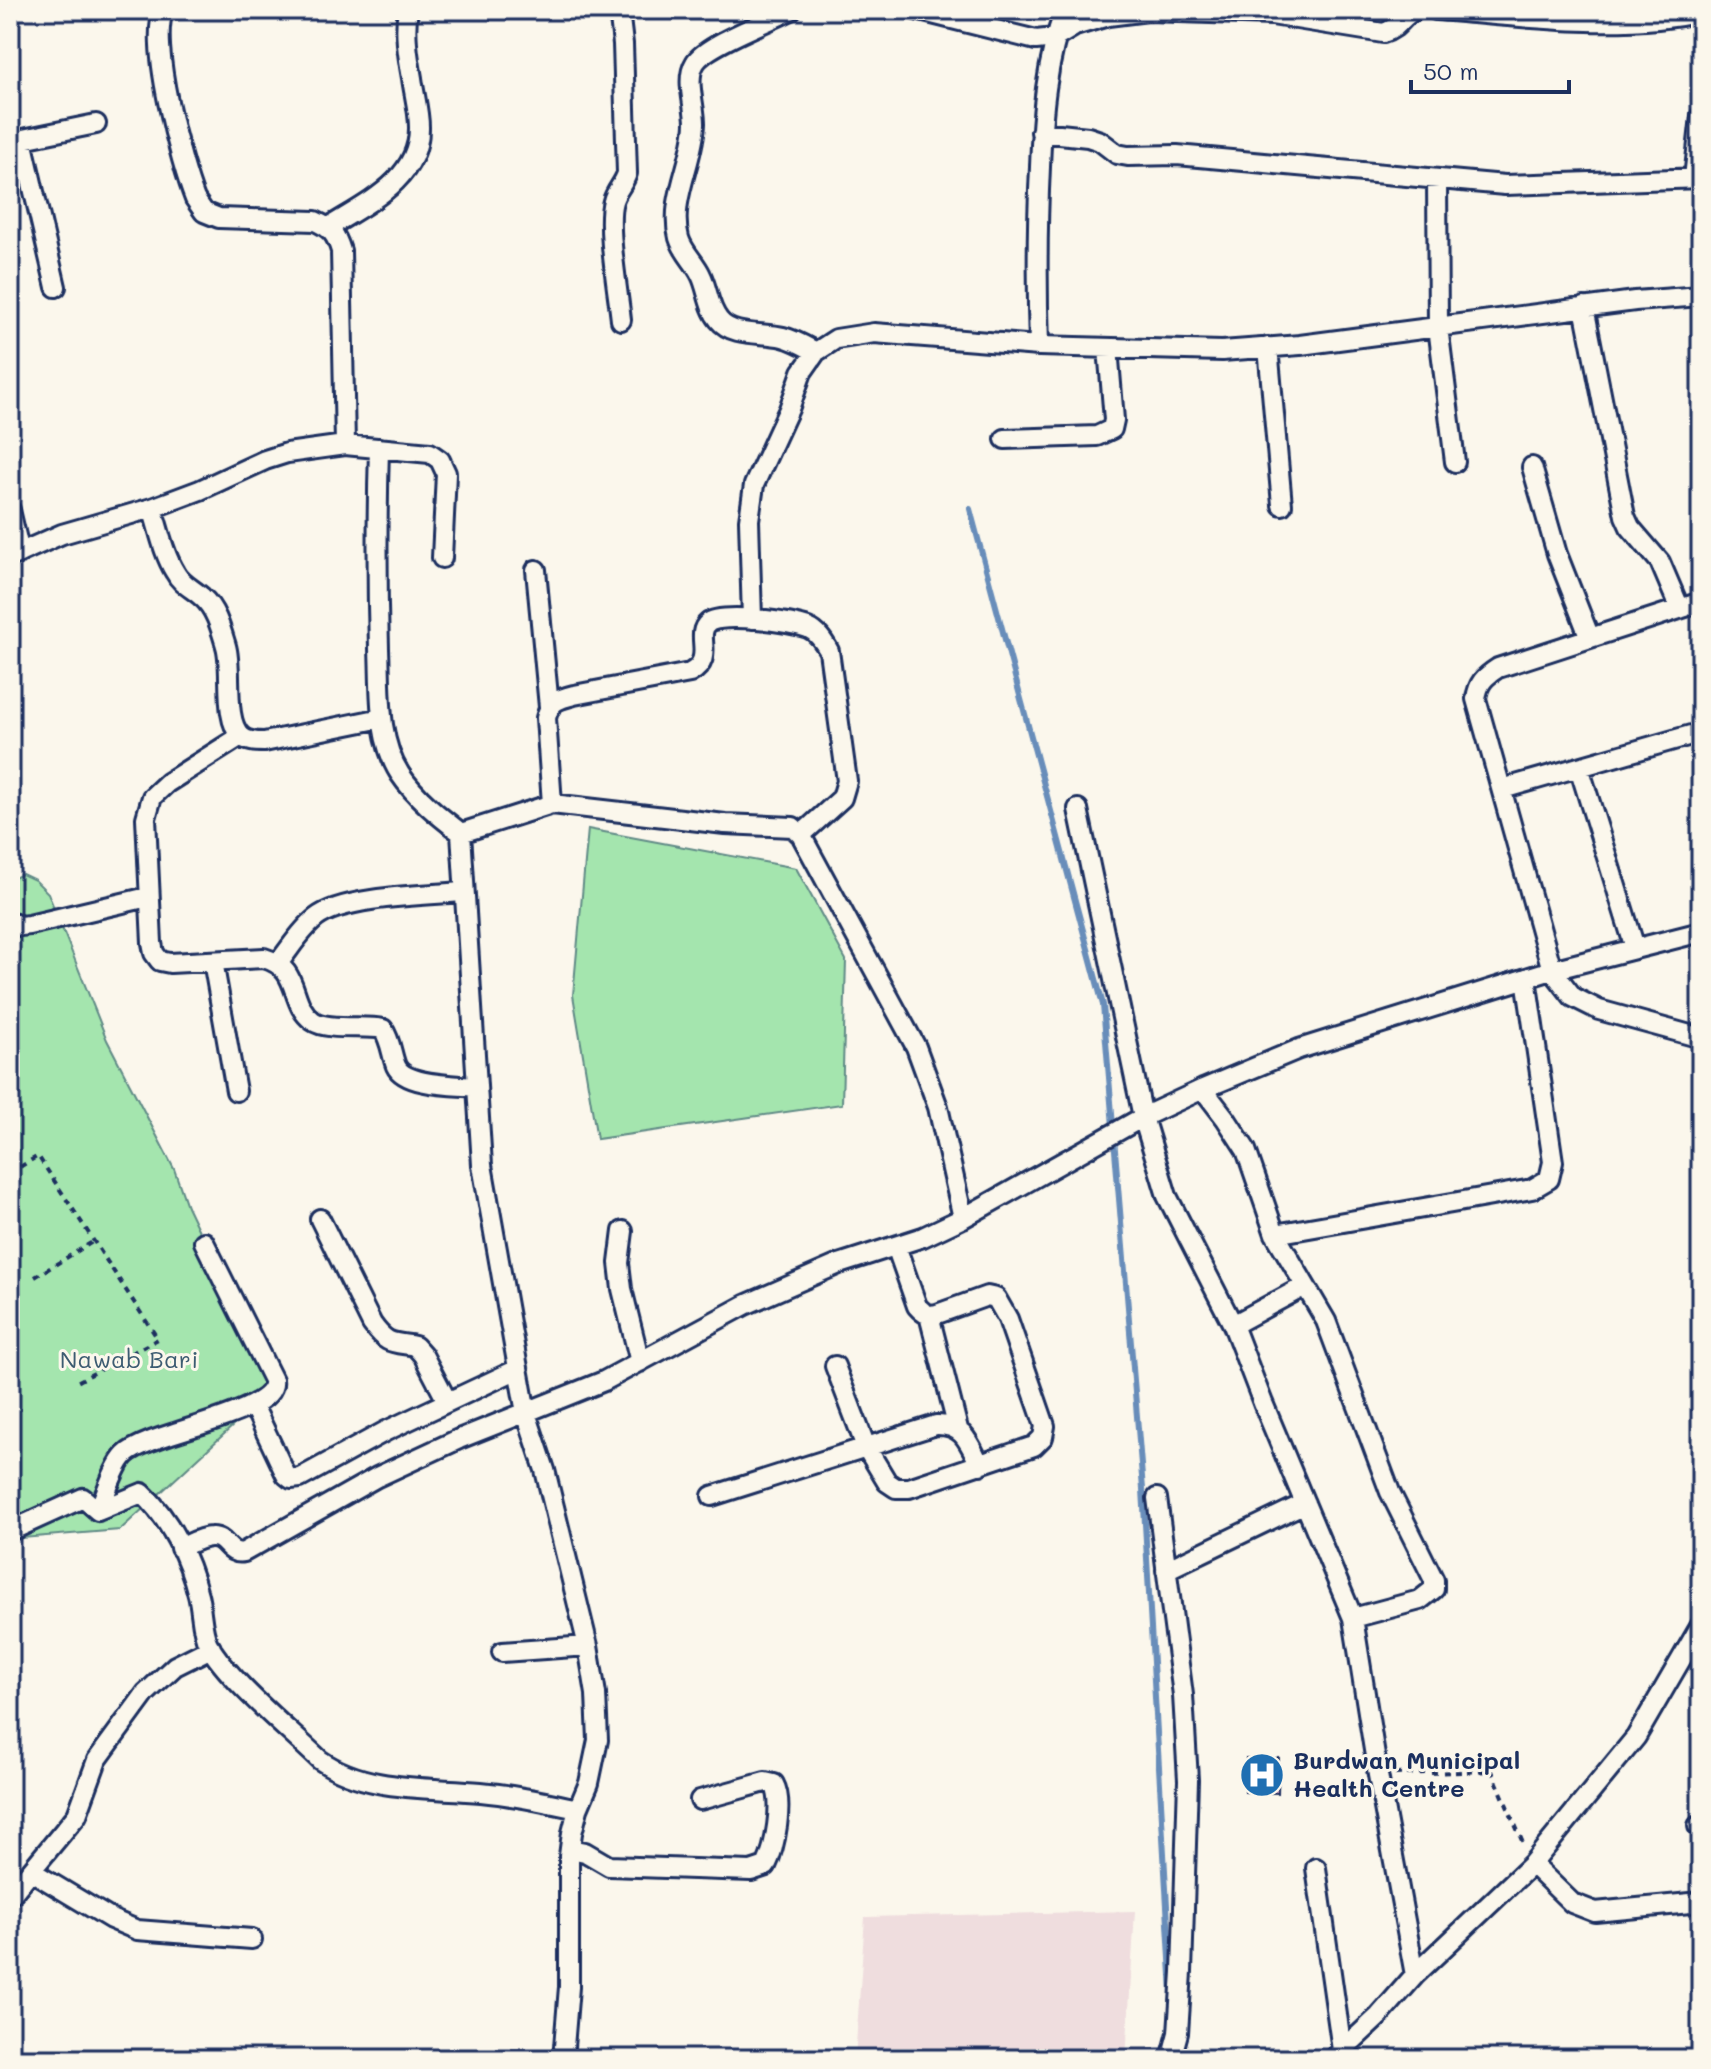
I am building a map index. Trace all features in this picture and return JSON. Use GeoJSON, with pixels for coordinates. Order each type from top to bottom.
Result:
{"type":"FeatureCollection","features":[{"type":"Feature","properties":{"kind":"street"},"geometry":{"type":"LineString","coordinates":[[164,10],[159,43],[166,89],[189,184],[204,212],[219,218],[315,221],[329,227],[337,238],[341,251],[345,445]]}},
{"type":"Feature","properties":{"kind":"street"},"geometry":{"type":"LineString","coordinates":[[329,227],[383,192],[403,175],[414,157],[419,128],[408,55],[408,10]]}},
{"type":"Feature","properties":{"kind":"street"},"geometry":{"type":"LineString","coordinates":[[619,10],[627,173],[624,183],[616,191],[610,214],[621,320]]}},
{"type":"Feature","properties":{"kind":"street"},"geometry":{"type":"LineString","coordinates":[[791,10],[726,40],[696,60],[691,71],[695,124],[677,222],[679,239],[702,276],[719,322],[730,329],[780,336],[816,352]]}},
{"type":"Feature","properties":{"kind":"street"},"geometry":{"type":"LineString","coordinates":[[916,10],[1036,40],[1055,38],[1075,26],[1108,16],[1148,11],[1272,15],[1383,33],[1399,26],[1404,17],[1415,10]]}},
{"type":"Feature","properties":{"kind":"street"},"geometry":{"type":"LineString","coordinates":[[1039,346],[1036,243],[1041,132],[1045,83],[1065,10]]}},
{"type":"Feature","properties":{"kind":"street"},"geometry":{"type":"LineString","coordinates":[[1436,10],[1600,20],[1664,20],[1701,12]]}},
{"type":"Feature","properties":{"kind":"street"},"geometry":{"type":"LineString","coordinates":[[1041,132],[1088,137],[1100,141],[1117,154],[1128,156],[1177,155],[1505,185],[1698,178],[1701,116]]}},
{"type":"Feature","properties":{"kind":"street"},"geometry":{"type":"LineString","coordinates":[[56,287],[16,140],[96,124]]}},
{"type":"Feature","properties":{"kind":"street"},"geometry":{"type":"LineString","coordinates":[[1437,179],[1438,327],[1455,462]]}},
{"type":"Feature","properties":{"kind":"street"},"geometry":{"type":"LineString","coordinates":[[752,619],[749,520],[754,485],[789,409],[802,372],[816,352],[836,339],[874,333],[1039,346],[1222,351],[1584,307],[1701,296]]}},
{"type":"Feature","properties":{"kind":"street"},"geometry":{"type":"LineString","coordinates":[[1584,307],[1625,516],[1630,527],[1660,562],[1680,609]]}},
{"type":"Feature","properties":{"kind":"street"},"geometry":{"type":"LineString","coordinates":[[1268,347],[1282,505]]}},
{"type":"Feature","properties":{"kind":"street"},"geometry":{"type":"LineString","coordinates":[[1005,439],[1097,436],[1112,429],[1114,420],[1108,348]]}},
{"type":"Feature","properties":{"kind":"street"},"geometry":{"type":"LineString","coordinates":[[10,510],[15,555],[62,534],[152,508],[200,490],[287,453],[345,445],[430,453],[440,460],[446,473],[442,558]]}},
{"type":"Feature","properties":{"kind":"street"},"geometry":{"type":"LineString","coordinates":[[379,448],[376,566],[382,718],[387,745],[399,772],[426,804],[461,833],[482,1165],[526,1413],[545,1470],[588,1646],[596,1694],[598,1740],[570,1849],[569,1987],[563,2059]]}},
{"type":"Feature","properties":{"kind":"street"},"geometry":{"type":"LineString","coordinates":[[1532,467],[1557,554],[1590,638]]}},
{"type":"Feature","properties":{"kind":"street"},"geometry":{"type":"LineString","coordinates":[[152,508],[175,573],[184,584],[204,598],[220,625],[228,653],[231,712],[234,726],[241,736],[264,742],[382,718]]}},
{"type":"Feature","properties":{"kind":"street"},"geometry":{"type":"LineString","coordinates":[[536,570],[549,707],[546,718],[552,804]]}},
{"type":"Feature","properties":{"kind":"street"},"geometry":{"type":"LineString","coordinates":[[1701,602],[1498,668],[1484,676],[1477,687],[1476,699],[1552,970],[1573,997],[1599,1010],[1701,1038]]}},
{"type":"Feature","properties":{"kind":"street"},"geometry":{"type":"LineString","coordinates":[[549,707],[558,699],[698,669],[703,660],[704,630],[708,623],[716,620],[752,619],[810,628],[829,651],[847,781],[842,798],[801,835]]}},
{"type":"Feature","properties":{"kind":"street"},"geometry":{"type":"LineString","coordinates":[[1502,789],[1691,735],[1701,736]]}},
{"type":"Feature","properties":{"kind":"street"},"geometry":{"type":"LineString","coordinates":[[241,736],[167,783],[152,797],[146,818],[148,897],[154,953],[160,961],[170,963],[264,958],[279,962],[291,977],[313,1021],[323,1025],[383,1029],[397,1069],[404,1076],[417,1081],[476,1087]]}},
{"type":"Feature","properties":{"kind":"street"},"geometry":{"type":"LineString","coordinates":[[1579,767],[1635,948]]}},
{"type":"Feature","properties":{"kind":"street"},"geometry":{"type":"LineString","coordinates":[[461,833],[552,804],[725,824],[793,827],[801,835],[916,1047],[938,1107],[963,1218]]}},
{"type":"Feature","properties":{"kind":"street"},"geometry":{"type":"LineString","coordinates":[[1078,809],[1143,1117],[1167,1196],[1233,1325],[1353,1618],[1415,1975]]}},
{"type":"Feature","properties":{"kind":"street"},"geometry":{"type":"LineString","coordinates":[[279,962],[311,923],[335,908],[355,903],[464,892]]}},
{"type":"Feature","properties":{"kind":"street"},"geometry":{"type":"LineString","coordinates":[[10,922],[29,925],[148,897]]}},
{"type":"Feature","properties":{"kind":"street"},"geometry":{"type":"LineString","coordinates":[[180,1548],[213,1536],[220,1538],[231,1552],[244,1552],[377,1477],[459,1439],[604,1381],[745,1305],[839,1264],[923,1237],[963,1218],[1143,1117],[1299,1049],[1552,970],[1701,932]]}},
{"type":"Feature","properties":{"kind":"street"},"geometry":{"type":"LineString","coordinates":[[213,961],[236,1091]]}},
{"type":"Feature","properties":{"kind":"street"},"geometry":{"type":"LineString","coordinates":[[1275,1234],[1532,1189],[1549,1179],[1553,1162],[1526,978]]}},
{"type":"Feature","properties":{"kind":"street"},"geometry":{"type":"LineString","coordinates":[[1203,1089],[1246,1150],[1275,1234],[1326,1321],[1390,1492],[1434,1580],[1434,1589],[1420,1600],[1353,1618]]}},
{"type":"Feature","properties":{"kind":"street"},"geometry":{"type":"LineString","coordinates":[[320,1219],[372,1324],[383,1339],[394,1344],[415,1346],[447,1401]]}},
{"type":"Feature","properties":{"kind":"street"},"geometry":{"type":"LineString","coordinates":[[623,1231],[619,1263],[622,1289],[640,1362]]}},
{"type":"Feature","properties":{"kind":"street"},"geometry":{"type":"LineString","coordinates":[[98,1511],[123,1457],[133,1449],[174,1431],[208,1424],[253,1405],[271,1394],[274,1388],[273,1380],[204,1242]]}},
{"type":"Feature","properties":{"kind":"street"},"geometry":{"type":"LineString","coordinates":[[896,1246],[917,1306],[929,1315],[958,1429]]}},
{"type":"Feature","properties":{"kind":"street"},"geometry":{"type":"LineString","coordinates":[[1233,1325],[1305,1286]]}},
{"type":"Feature","properties":{"kind":"street"},"geometry":{"type":"LineString","coordinates":[[835,1366],[866,1447],[880,1472],[896,1488],[909,1488],[1034,1446],[1043,1437],[1045,1426],[1008,1319],[996,1298],[987,1296],[929,1315]]}},
{"type":"Feature","properties":{"kind":"street"},"geometry":{"type":"LineString","coordinates":[[253,1405],[281,1467],[291,1479],[300,1478],[447,1401],[518,1369]]}},
{"type":"Feature","properties":{"kind":"street"},"geometry":{"type":"LineString","coordinates":[[712,1496],[936,1425],[949,1424],[958,1429],[967,1438],[980,1465]]}},
{"type":"Feature","properties":{"kind":"street"},"geometry":{"type":"LineString","coordinates":[[98,1511],[142,1493],[157,1507],[180,1548],[198,1593],[206,1641],[227,1669],[320,1760],[335,1770],[361,1780],[506,1794],[578,1809]]}},
{"type":"Feature","properties":{"kind":"street"},"geometry":{"type":"LineString","coordinates":[[10,1531],[83,1498],[98,1511]]}},
{"type":"Feature","properties":{"kind":"street"},"geometry":{"type":"LineString","coordinates":[[1157,1498],[1183,1695],[1188,1780],[1182,1972],[1178,2033],[1171,2059]]}},
{"type":"Feature","properties":{"kind":"street"},"geometry":{"type":"LineString","coordinates":[[1166,1570],[1305,1503]]}},
{"type":"Feature","properties":{"kind":"street"},"geometry":{"type":"LineString","coordinates":[[1338,2055],[1379,2016],[1415,1975],[1532,1864],[1636,1737],[1700,1631]]}},
{"type":"Feature","properties":{"kind":"street"},"geometry":{"type":"LineString","coordinates":[[502,1652],[588,1646]]}},
{"type":"Feature","properties":{"kind":"street"},"geometry":{"type":"LineString","coordinates":[[10,1896],[77,1815],[97,1760],[146,1693],[175,1666],[211,1648]]}},
{"type":"Feature","properties":{"kind":"street"},"geometry":{"type":"LineString","coordinates":[[570,1849],[592,1855],[609,1866],[751,1871],[766,1866],[778,1816],[779,1800],[774,1784],[765,1782],[700,1800]]}},
{"type":"Feature","properties":{"kind":"street"},"geometry":{"type":"LineString","coordinates":[[1532,1864],[1572,1903],[1595,1912],[1701,1902]]}},
{"type":"Feature","properties":{"kind":"street"},"geometry":{"type":"LineString","coordinates":[[1316,1868],[1338,2055]]}},
{"type":"Feature","properties":{"kind":"street"},"geometry":{"type":"LineString","coordinates":[[31,1871],[111,1919],[137,1930],[252,1939]]}},
{"type":"Feature","properties":{"kind":"street"},"geometry":{"type":"LineString","coordinates":[[10,2058],[17,2059]]}},
{"type":"Feature","properties":{"kind":"path"},"geometry":{"type":"LineString","coordinates":[[10,1173],[38,1156],[158,1339],[77,1382]]}},
{"type":"Feature","properties":{"kind":"path"},"geometry":{"type":"LineString","coordinates":[[35,1277],[94,1241]]}},
{"type":"Feature","properties":{"kind":"path"},"geometry":{"type":"LineString","coordinates":[[1378,1775],[1492,1771],[1532,1864]]}},
{"type":"Feature","properties":{"kind":"shaded area"},"geometry":{"type":"Polygon","coordinates":[[[1135,1911],[1126,2059],[855,2059],[865,1917],[1135,1911]]]}},
{"type":"Feature","properties":{"kind":"green space"},"geometry":{"type":"Polygon","coordinates":[[[588,829],[796,868],[846,960],[842,1104],[597,1139],[573,995],[588,829]]]}},
{"type":"Feature","properties":{"kind":"green space","name":"Nawab Bari"},"geometry":{"type":"Polygon","coordinates":[[[22,874],[35,880],[48,893],[107,1040],[174,1169],[187,1206],[274,1388],[120,1530],[10,1539],[10,880],[22,874]]]}},
{"type":"Feature","properties":{"kind":"building"},"geometry":{"type":"Polygon","coordinates":[[[1246,1758],[1279,1758],[1278,1793],[1245,1792],[1246,1758]]]}},
{"type":"Feature","properties":{"kind":"waterway"},"geometry":{"type":"LineString","coordinates":[[970,509],[1103,1005],[1143,1489],[1172,1993]]}},
{"type":"Feature","properties":{"kind":"place","name":"Burdwan Municipal Health Centre"},"geometry":{"type":"Point","coordinates":[1262,1775]}}]}
